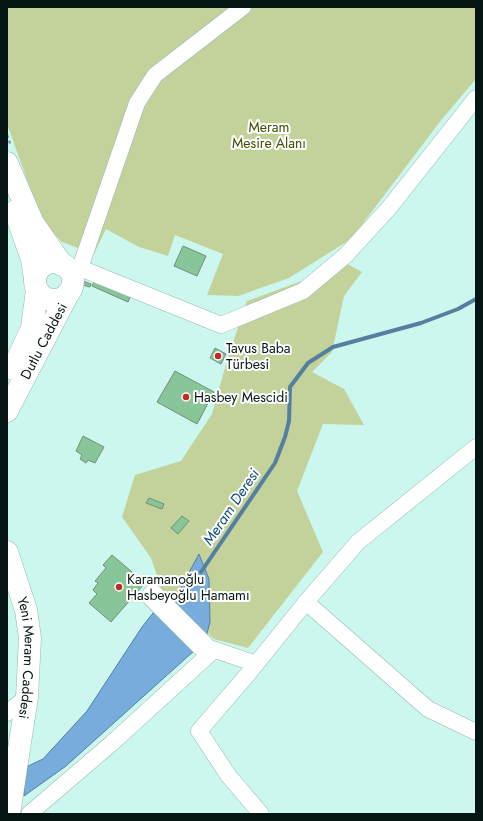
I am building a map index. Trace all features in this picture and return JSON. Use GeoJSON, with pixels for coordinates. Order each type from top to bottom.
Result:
{"type":"FeatureCollection","features":[{"type":"Feature","properties":{"kind":"main road"},"geometry":{"type":"LineString","coordinates":[[7,163],[33,223],[70,275]]}},
{"type":"Feature","properties":{"kind":"main road","name":"Dutlu Caddesi"},"geometry":{"type":"LineString","coordinates":[[7,189],[32,259],[36,285],[32,328],[7,381]]}},
{"type":"Feature","properties":{"kind":"main road"},"geometry":{"type":"LineString","coordinates":[[56,263],[70,275],[64,297],[52,300],[46,298],[36,285],[40,268],[45,265],[56,263]]}},
{"type":"Feature","properties":{"kind":"main road","name":"Dutlu Caddesi"},"geometry":{"type":"LineString","coordinates":[[7,411],[70,275]]}},
{"type":"Feature","properties":{"kind":"main road","name":"Yeni Meram Caddesi"},"geometry":{"type":"LineString","coordinates":[[7,552],[26,610],[30,638],[7,760]]}},
{"type":"Feature","properties":{"kind":"main road","name":"Yeni Meram Caddesi"},"geometry":{"type":"LineString","coordinates":[[7,585],[18,615],[21,652],[9,814]]}},
{"type":"Feature","properties":{"kind":"main road"},"geometry":{"type":"LineString","coordinates":[[153,596],[208,648]]}},
{"type":"Feature","properties":{"kind":"street"},"geometry":{"type":"LineString","coordinates":[[243,7],[155,75],[137,103],[70,275],[221,325],[303,291],[346,255],[389,208],[476,98]]}},
{"type":"Feature","properties":{"kind":"street"},"geometry":{"type":"LineString","coordinates":[[261,814],[228,775],[199,731],[358,542],[476,447]]}},
{"type":"Feature","properties":{"kind":"street"},"geometry":{"type":"LineString","coordinates":[[306,602],[428,709],[476,732]]}},
{"type":"Feature","properties":{"kind":"street"},"geometry":{"type":"LineString","coordinates":[[29,814],[112,743],[208,648],[256,664]]}},
{"type":"Feature","properties":{"kind":"green space","name":"Meram Mesire Alanı"},"geometry":{"type":"Polygon","coordinates":[[[7,7],[476,7],[476,79],[442,119],[351,239],[289,278],[238,296],[207,295],[223,254],[175,235],[168,256],[139,247],[106,229],[94,254],[62,242],[42,221],[7,124],[7,7]]]}},
{"type":"Feature","properties":{"kind":"green space"},"geometry":{"type":"Polygon","coordinates":[[[348,264],[362,272],[344,296],[332,352],[312,372],[344,389],[364,425],[323,424],[297,491],[323,552],[248,648],[214,639],[162,590],[151,558],[122,517],[135,475],[181,461],[212,414],[228,357],[247,301],[348,264]]]}},
{"type":"Feature","properties":{"kind":"water"},"geometry":{"type":"Polygon","coordinates":[[[199,554],[209,579],[210,622],[205,641],[66,766],[24,796],[24,785],[28,766],[43,759],[87,711],[142,627],[153,613],[172,604],[199,554]]]}},
{"type":"Feature","properties":{"kind":"building"},"geometry":{"type":"Polygon","coordinates":[[[183,246],[206,256],[197,276],[174,266],[183,246]]]}},
{"type":"Feature","properties":{"kind":"building"},"geometry":{"type":"Polygon","coordinates":[[[95,279],[131,295],[128,302],[92,286],[95,279]]]}},
{"type":"Feature","properties":{"kind":"building"},"geometry":{"type":"Polygon","coordinates":[[[80,280],[91,284],[90,287],[79,284],[80,280]]]}},
{"type":"Feature","properties":{"kind":"building","name":"Tavus Baba Türbesi"},"geometry":{"type":"Polygon","coordinates":[[[215,348],[226,354],[221,364],[210,358],[215,348]]]}},
{"type":"Feature","properties":{"kind":"building","name":"Hasbey Mescidi"},"geometry":{"type":"Polygon","coordinates":[[[175,371],[214,392],[197,424],[157,402],[175,371]]]}},
{"type":"Feature","properties":{"kind":"building"},"geometry":{"type":"Polygon","coordinates":[[[83,436],[104,447],[95,463],[88,460],[86,463],[80,459],[82,455],[76,451],[83,436]]]}},
{"type":"Feature","properties":{"kind":"building"},"geometry":{"type":"Polygon","coordinates":[[[149,498],[164,504],[162,509],[146,503],[149,498]]]}},
{"type":"Feature","properties":{"kind":"building"},"geometry":{"type":"Polygon","coordinates":[[[182,516],[189,521],[178,534],[171,528],[182,516]]]}},
{"type":"Feature","properties":{"kind":"building","name":"Karamanoğlu Hasbeyoğlu Hamamı"},"geometry":{"type":"Polygon","coordinates":[[[112,555],[145,583],[111,622],[89,603],[97,594],[93,590],[98,583],[95,581],[106,568],[103,565],[112,555]]]}},
{"type":"Feature","properties":{"kind":"waterway","name":"Meram Deresi"},"geometry":{"type":"LineString","coordinates":[[201,572],[275,463],[285,437],[289,421],[290,387],[308,363],[333,347],[421,323],[458,309],[476,299]]}},
{"type":"Feature","properties":{"kind":"place","name":"Tavus Baba Türbesi"},"geometry":{"type":"Point","coordinates":[218,356]}},
{"type":"Feature","properties":{"kind":"place","name":"Hasbey Mescidi"},"geometry":{"type":"Point","coordinates":[186,397]}},
{"type":"Feature","properties":{"kind":"place","name":"Karamanoğlu Hasbeyoğlu Hamamı"},"geometry":{"type":"Point","coordinates":[119,587]}}]}
